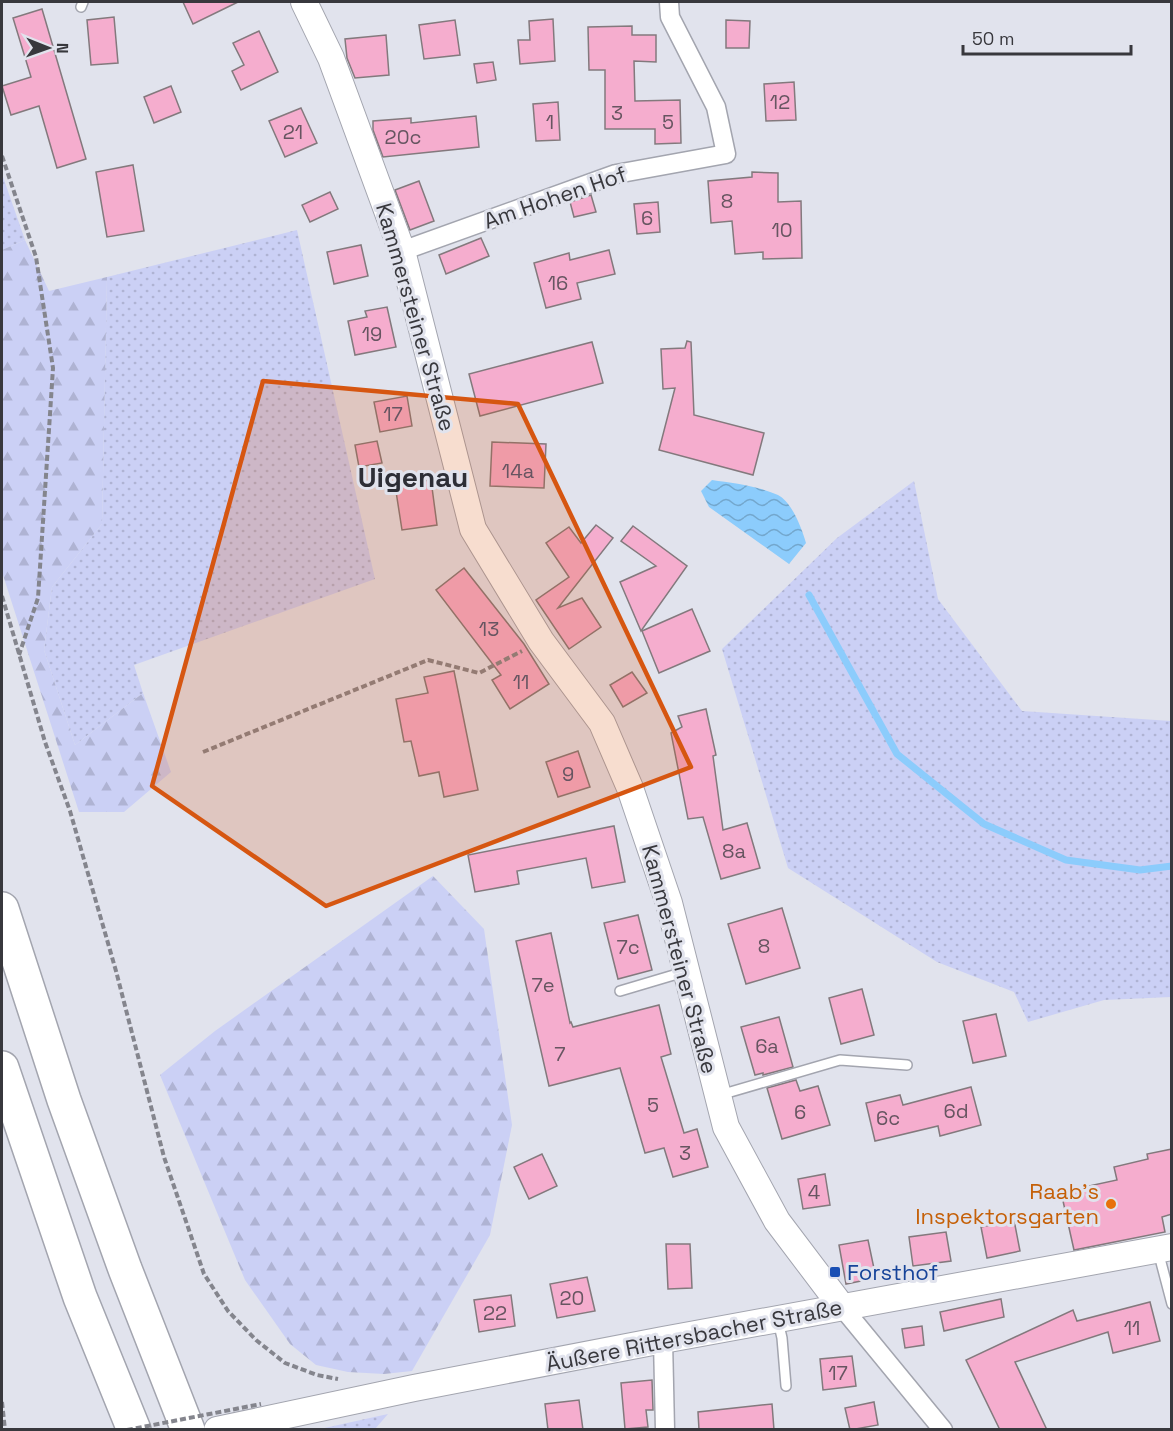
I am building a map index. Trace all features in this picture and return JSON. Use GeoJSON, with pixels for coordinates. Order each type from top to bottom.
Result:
{"type":"FeatureCollection","features":[{"type":"Feature","properties":{"kind":"highway"},"geometry":{"type":"LineString","coordinates":[[2,909],[64,1100],[125,1269],[188,1430]]}},
{"type":"Feature","properties":{"kind":"highway"},"geometry":{"type":"LineString","coordinates":[[2,1068],[80,1297],[134,1430]]}},
{"type":"Feature","properties":{"kind":"street","name":"Kammersteiner Straße"},"geometry":{"type":"LineString","coordinates":[[303,2],[331,58],[402,251],[473,530],[541,641],[602,723],[630,788],[669,903],[726,1127],[777,1221],[842,1307]]}},
{"type":"Feature","properties":{"kind":"street","name":"Am Hohen Hof"},"geometry":{"type":"LineString","coordinates":[[402,251],[616,174],[726,154],[716,107],[670,17],[669,2]]}},
{"type":"Feature","properties":{"kind":"street","name":"Äußere Rittersbacher Straße"},"geometry":{"type":"LineString","coordinates":[[217,1430],[263,1412],[414,1388],[663,1340],[1165,1249]]}},
{"type":"Feature","properties":{"kind":"street"},"geometry":{"type":"LineString","coordinates":[[842,1307],[943,1430]]}},
{"type":"Feature","properties":{"kind":"street"},"geometry":{"type":"LineString","coordinates":[[663,1340],[665,1430]]}},
{"type":"Feature","properties":{"kind":"lane"},"geometry":{"type":"LineString","coordinates":[[620,991],[686,972]]}},
{"type":"Feature","properties":{"kind":"lane"},"geometry":{"type":"LineString","coordinates":[[718,1095],[840,1060],[907,1065]]}},
{"type":"Feature","properties":{"kind":"lane"},"geometry":{"type":"LineString","coordinates":[[1165,1249],[1172,1304]]}},
{"type":"Feature","properties":{"kind":"lane"},"geometry":{"type":"LineString","coordinates":[[777,1319],[782,1338],[786,1386]]}},
{"type":"Feature","properties":{"kind":"path"},"geometry":{"type":"LineString","coordinates":[[2,156],[36,257],[53,368],[38,598],[19,655]]}},
{"type":"Feature","properties":{"kind":"path"},"geometry":{"type":"LineString","coordinates":[[2,596],[45,742],[70,811],[116,971],[164,1157],[204,1274],[228,1311],[255,1340],[285,1364],[317,1375],[347,1381]]}},
{"type":"Feature","properties":{"kind":"path"},"geometry":{"type":"LineString","coordinates":[[203,752],[429,660],[479,673],[541,641]]}},
{"type":"Feature","properties":{"kind":"path"},"geometry":{"type":"LineString","coordinates":[[2,1402],[4,1430]]}},
{"type":"Feature","properties":{"kind":"path"},"geometry":{"type":"LineString","coordinates":[[127,1430],[263,1412]]}},
{"type":"Feature","properties":{"kind":"highlighted area"},"geometry":{"type":"Polygon","coordinates":[[[263,381],[518,404],[691,767],[326,906],[152,786],[263,381]]]}},
{"type":"Feature","properties":{"kind":"green space"},"geometry":{"type":"Polygon","coordinates":[[[2,174],[25,240],[2,250],[2,174]]]}},
{"type":"Feature","properties":{"kind":"green space"},"geometry":{"type":"Polygon","coordinates":[[[297,230],[375,579],[134,665],[143,693],[75,745],[44,650],[52,587],[102,524],[107,277],[297,230]]]}},
{"type":"Feature","properties":{"kind":"green space"},"geometry":{"type":"Polygon","coordinates":[[[25,240],[49,291],[107,277],[102,524],[52,587],[44,650],[75,745],[143,693],[171,772],[124,812],[79,812],[2,572],[2,250],[25,240]]]}},
{"type":"Feature","properties":{"kind":"green space"},"geometry":{"type":"Polygon","coordinates":[[[914,481],[938,599],[1022,711],[1171,721],[1171,997],[1104,1000],[1028,1022],[1014,992],[937,962],[788,868],[722,649],[837,538],[914,481]]]}},
{"type":"Feature","properties":{"kind":"green space"},"geometry":{"type":"Polygon","coordinates":[[[433,876],[484,929],[512,1125],[490,1235],[412,1371],[384,1374],[348,1372],[316,1365],[290,1344],[245,1280],[160,1075],[215,1031],[433,876]]]}},
{"type":"Feature","properties":{"kind":"green space"},"geometry":{"type":"Polygon","coordinates":[[[388,1414],[375,1429],[320,1429],[388,1414]]]}},
{"type":"Feature","properties":{"kind":"water"},"geometry":{"type":"Polygon","coordinates":[[[712,480],[762,489],[778,495],[788,503],[806,543],[789,564],[709,507],[701,491],[712,480]]]}},
{"type":"Feature","properties":{"kind":"building"},"geometry":{"type":"Polygon","coordinates":[[[183,2],[238,2],[193,24],[183,2]]]}},
{"type":"Feature","properties":{"kind":"building"},"geometry":{"type":"Polygon","coordinates":[[[42,9],[86,159],[57,168],[39,106],[11,115],[2,86],[31,77],[13,18],[42,9]]]}},
{"type":"Feature","properties":{"kind":"building"},"geometry":{"type":"Polygon","coordinates":[[[114,17],[118,63],[91,65],[87,20],[114,17]]]}},
{"type":"Feature","properties":{"kind":"building"},"geometry":{"type":"Polygon","coordinates":[[[553,19],[555,61],[520,64],[518,40],[530,40],[529,21],[553,19]]]}},
{"type":"Feature","properties":{"kind":"building"},"geometry":{"type":"Polygon","coordinates":[[[455,20],[460,55],[424,59],[419,25],[455,20]]]}},
{"type":"Feature","properties":{"kind":"building"},"geometry":{"type":"Polygon","coordinates":[[[726,20],[750,21],[749,48],[726,48],[726,20]]]}},
{"type":"Feature","properties":{"kind":"building"},"geometry":{"type":"Polygon","coordinates":[[[632,26],[632,35],[656,35],[656,62],[634,61],[635,101],[680,100],[681,143],[655,144],[655,129],[605,129],[605,70],[589,70],[588,27],[632,26]]]}},
{"type":"Feature","properties":{"kind":"building"},"geometry":{"type":"Polygon","coordinates":[[[259,31],[278,72],[241,90],[232,71],[244,65],[233,43],[259,31]]]}},
{"type":"Feature","properties":{"kind":"building"},"geometry":{"type":"Polygon","coordinates":[[[386,35],[389,75],[355,78],[347,58],[345,39],[386,35]]]}},
{"type":"Feature","properties":{"kind":"building"},"geometry":{"type":"Polygon","coordinates":[[[493,62],[496,80],[477,83],[474,64],[493,62]]]}},
{"type":"Feature","properties":{"kind":"building"},"geometry":{"type":"Polygon","coordinates":[[[794,82],[796,120],[766,121],[764,84],[794,82]]]}},
{"type":"Feature","properties":{"kind":"building"},"geometry":{"type":"Polygon","coordinates":[[[171,86],[181,112],[154,123],[144,97],[171,86]]]}},
{"type":"Feature","properties":{"kind":"building"},"geometry":{"type":"Polygon","coordinates":[[[558,102],[560,140],[536,141],[533,104],[558,102]]]}},
{"type":"Feature","properties":{"kind":"building"},"geometry":{"type":"Polygon","coordinates":[[[301,108],[317,143],[285,157],[269,121],[301,108]]]}},
{"type":"Feature","properties":{"kind":"building"},"geometry":{"type":"Polygon","coordinates":[[[476,116],[479,147],[383,157],[373,130],[373,121],[411,118],[411,123],[476,116]]]}},
{"type":"Feature","properties":{"kind":"building"},"geometry":{"type":"Polygon","coordinates":[[[133,165],[144,231],[107,237],[96,172],[133,165]]]}},
{"type":"Feature","properties":{"kind":"building"},"geometry":{"type":"Polygon","coordinates":[[[752,172],[778,173],[778,202],[801,201],[802,258],[763,259],[763,252],[735,254],[732,221],[711,223],[708,181],[752,177],[752,172]]]}},
{"type":"Feature","properties":{"kind":"building"},"geometry":{"type":"Polygon","coordinates":[[[419,181],[434,221],[410,230],[395,190],[419,181]]]}},
{"type":"Feature","properties":{"kind":"building"},"geometry":{"type":"Polygon","coordinates":[[[330,192],[338,209],[310,222],[302,205],[330,192]]]}},
{"type":"Feature","properties":{"kind":"building"},"geometry":{"type":"Polygon","coordinates":[[[591,195],[596,212],[574,217],[570,202],[591,195]]]}},
{"type":"Feature","properties":{"kind":"building"},"geometry":{"type":"Polygon","coordinates":[[[658,202],[660,232],[637,234],[634,204],[658,202]]]}},
{"type":"Feature","properties":{"kind":"building"},"geometry":{"type":"Polygon","coordinates":[[[481,238],[489,256],[446,274],[439,255],[481,238]]]}},
{"type":"Feature","properties":{"kind":"building"},"geometry":{"type":"Polygon","coordinates":[[[361,245],[368,276],[334,284],[327,252],[361,245]]]}},
{"type":"Feature","properties":{"kind":"building"},"geometry":{"type":"Polygon","coordinates":[[[609,250],[615,274],[577,283],[581,299],[546,308],[534,263],[569,253],[570,260],[609,250]]]}},
{"type":"Feature","properties":{"kind":"building"},"geometry":{"type":"Polygon","coordinates":[[[387,307],[396,347],[355,355],[348,321],[367,317],[365,311],[387,307]]]}},
{"type":"Feature","properties":{"kind":"building"},"geometry":{"type":"Polygon","coordinates":[[[687,341],[691,342],[694,415],[764,433],[753,475],[659,450],[675,388],[663,389],[661,349],[685,348],[687,341]]]}},
{"type":"Feature","properties":{"kind":"building"},"geometry":{"type":"Polygon","coordinates":[[[592,342],[603,383],[480,416],[469,374],[592,342]]]}},
{"type":"Feature","properties":{"kind":"building"},"geometry":{"type":"Polygon","coordinates":[[[407,396],[412,426],[380,432],[374,402],[407,396]]]}},
{"type":"Feature","properties":{"kind":"building"},"geometry":{"type":"Polygon","coordinates":[[[377,441],[382,463],[359,467],[355,445],[377,441]]]}},
{"type":"Feature","properties":{"kind":"building"},"geometry":{"type":"Polygon","coordinates":[[[492,442],[546,444],[544,488],[490,486],[492,442]]]}},
{"type":"Feature","properties":{"kind":"building"},"geometry":{"type":"Polygon","coordinates":[[[431,480],[437,525],[402,530],[395,485],[431,480]]]}},
{"type":"Feature","properties":{"kind":"building"},"geometry":{"type":"Polygon","coordinates":[[[596,525],[613,538],[558,608],[582,598],[601,627],[569,649],[536,600],[569,577],[546,543],[569,527],[581,543],[596,525]]]}},
{"type":"Feature","properties":{"kind":"building"},"geometry":{"type":"Polygon","coordinates":[[[633,526],[687,566],[641,631],[620,582],[656,566],[621,541],[633,526]]]}},
{"type":"Feature","properties":{"kind":"building"},"geometry":{"type":"Polygon","coordinates":[[[464,568],[524,644],[549,684],[510,709],[492,680],[501,675],[436,590],[464,568]]]}},
{"type":"Feature","properties":{"kind":"building"},"geometry":{"type":"Polygon","coordinates":[[[692,609],[710,651],[659,673],[642,631],[692,609]]]}},
{"type":"Feature","properties":{"kind":"building"},"geometry":{"type":"Polygon","coordinates":[[[454,671],[478,790],[444,797],[439,772],[419,776],[411,741],[404,742],[396,699],[428,693],[424,677],[454,671]]]}},
{"type":"Feature","properties":{"kind":"building"},"geometry":{"type":"Polygon","coordinates":[[[632,672],[647,693],[623,707],[610,685],[632,672]]]}},
{"type":"Feature","properties":{"kind":"building"},"geometry":{"type":"Polygon","coordinates":[[[706,709],[716,755],[713,756],[723,830],[747,823],[760,868],[721,879],[703,817],[688,819],[671,733],[682,727],[678,716],[706,709]]]}},
{"type":"Feature","properties":{"kind":"building"},"geometry":{"type":"Polygon","coordinates":[[[578,751],[590,787],[558,797],[546,762],[578,751]]]}},
{"type":"Feature","properties":{"kind":"building"},"geometry":{"type":"Polygon","coordinates":[[[614,826],[625,882],[592,888],[586,858],[517,871],[519,884],[475,892],[468,855],[614,826]]]}},
{"type":"Feature","properties":{"kind":"building"},"geometry":{"type":"Polygon","coordinates":[[[782,908],[800,968],[746,984],[728,924],[782,908]]]}},
{"type":"Feature","properties":{"kind":"building"},"geometry":{"type":"Polygon","coordinates":[[[638,915],[652,970],[618,979],[604,923],[638,915]]]}},
{"type":"Feature","properties":{"kind":"building"},"geometry":{"type":"Polygon","coordinates":[[[551,933],[570,1023],[573,1027],[659,1005],[671,1054],[661,1057],[684,1133],[697,1129],[708,1167],[673,1177],[664,1148],[645,1153],[620,1068],[549,1086],[516,941],[551,933]]]}},
{"type":"Feature","properties":{"kind":"building"},"geometry":{"type":"Polygon","coordinates":[[[862,989],[874,1035],[841,1044],[829,998],[862,989]]]}},
{"type":"Feature","properties":{"kind":"building"},"geometry":{"type":"Polygon","coordinates":[[[996,1014],[1006,1056],[973,1063],[963,1021],[996,1014]]]}},
{"type":"Feature","properties":{"kind":"building"},"geometry":{"type":"Polygon","coordinates":[[[779,1017],[793,1067],[755,1075],[741,1027],[779,1017]]]}},
{"type":"Feature","properties":{"kind":"building"},"geometry":{"type":"Polygon","coordinates":[[[796,1080],[800,1091],[818,1086],[830,1125],[782,1139],[767,1088],[796,1080]]]}},
{"type":"Feature","properties":{"kind":"building"},"geometry":{"type":"Polygon","coordinates":[[[971,1087],[981,1125],[940,1136],[938,1126],[875,1141],[866,1103],[900,1095],[903,1105],[971,1087]]]}},
{"type":"Feature","properties":{"kind":"building","name":"Raab's Inspektorsgarten"},"geometry":{"type":"Polygon","coordinates":[[[1172,1149],[1172,1214],[1162,1217],[1165,1232],[1074,1250],[1061,1192],[1117,1180],[1114,1167],[1148,1159],[1147,1154],[1172,1149]]]}},
{"type":"Feature","properties":{"kind":"building"},"geometry":{"type":"Polygon","coordinates":[[[542,1154],[557,1186],[529,1199],[514,1167],[542,1154]]]}},
{"type":"Feature","properties":{"kind":"building"},"geometry":{"type":"Polygon","coordinates":[[[825,1174],[830,1205],[803,1209],[798,1179],[825,1174]]]}},
{"type":"Feature","properties":{"kind":"building"},"geometry":{"type":"Polygon","coordinates":[[[1014,1220],[1020,1251],[987,1258],[981,1227],[1014,1220]]]}},
{"type":"Feature","properties":{"kind":"building"},"geometry":{"type":"Polygon","coordinates":[[[946,1232],[951,1261],[913,1266],[909,1237],[946,1232]]]}},
{"type":"Feature","properties":{"kind":"building"},"geometry":{"type":"Polygon","coordinates":[[[868,1240],[876,1278],[846,1284],[839,1245],[868,1240]]]}},
{"type":"Feature","properties":{"kind":"building"},"geometry":{"type":"Polygon","coordinates":[[[666,1244],[690,1244],[692,1288],[668,1289],[666,1244]]]}},
{"type":"Feature","properties":{"kind":"building"},"geometry":{"type":"Polygon","coordinates":[[[587,1277],[595,1311],[557,1318],[550,1284],[587,1277]]]}},
{"type":"Feature","properties":{"kind":"building"},"geometry":{"type":"Polygon","coordinates":[[[511,1295],[515,1326],[479,1332],[474,1300],[511,1295]]]}},
{"type":"Feature","properties":{"kind":"building"},"geometry":{"type":"Polygon","coordinates":[[[1001,1299],[1004,1317],[944,1331],[940,1312],[1001,1299]]]}},
{"type":"Feature","properties":{"kind":"building"},"geometry":{"type":"Polygon","coordinates":[[[1150,1302],[1160,1341],[1113,1353],[1108,1332],[1015,1362],[1047,1430],[1000,1430],[966,1360],[1073,1310],[1077,1321],[1150,1302]]]}},
{"type":"Feature","properties":{"kind":"building"},"geometry":{"type":"Polygon","coordinates":[[[922,1326],[924,1345],[905,1348],[902,1329],[922,1326]]]}},
{"type":"Feature","properties":{"kind":"building"},"geometry":{"type":"Polygon","coordinates":[[[852,1356],[856,1386],[823,1390],[820,1359],[852,1356]]]}},
{"type":"Feature","properties":{"kind":"building"},"geometry":{"type":"Polygon","coordinates":[[[652,1380],[653,1410],[646,1410],[648,1427],[625,1429],[621,1383],[652,1380]]]}},
{"type":"Feature","properties":{"kind":"building"},"geometry":{"type":"Polygon","coordinates":[[[579,1400],[583,1430],[548,1430],[545,1404],[579,1400]]]}},
{"type":"Feature","properties":{"kind":"building"},"geometry":{"type":"Polygon","coordinates":[[[874,1402],[878,1425],[850,1430],[845,1408],[874,1402]]]}},
{"type":"Feature","properties":{"kind":"building"},"geometry":{"type":"Polygon","coordinates":[[[772,1404],[774,1430],[699,1430],[698,1412],[772,1404]]]}},
{"type":"Feature","properties":{"kind":"waterway"},"geometry":{"type":"LineString","coordinates":[[809,595],[897,754],[984,824],[1066,860],[1140,870],[1172,866]]}},
{"type":"Feature","properties":{"kind":"place","name":"Raab's Inspektorsgarten"},"geometry":{"type":"Point","coordinates":[1111,1204]}},
{"type":"Feature","properties":{"kind":"place","name":"Forsthof"},"geometry":{"type":"Point","coordinates":[835,1272]}},
{"type":"Feature","properties":{"kind":"district","name":"Uigenau"},"geometry":{"type":"Point","coordinates":[413,477]}}]}
